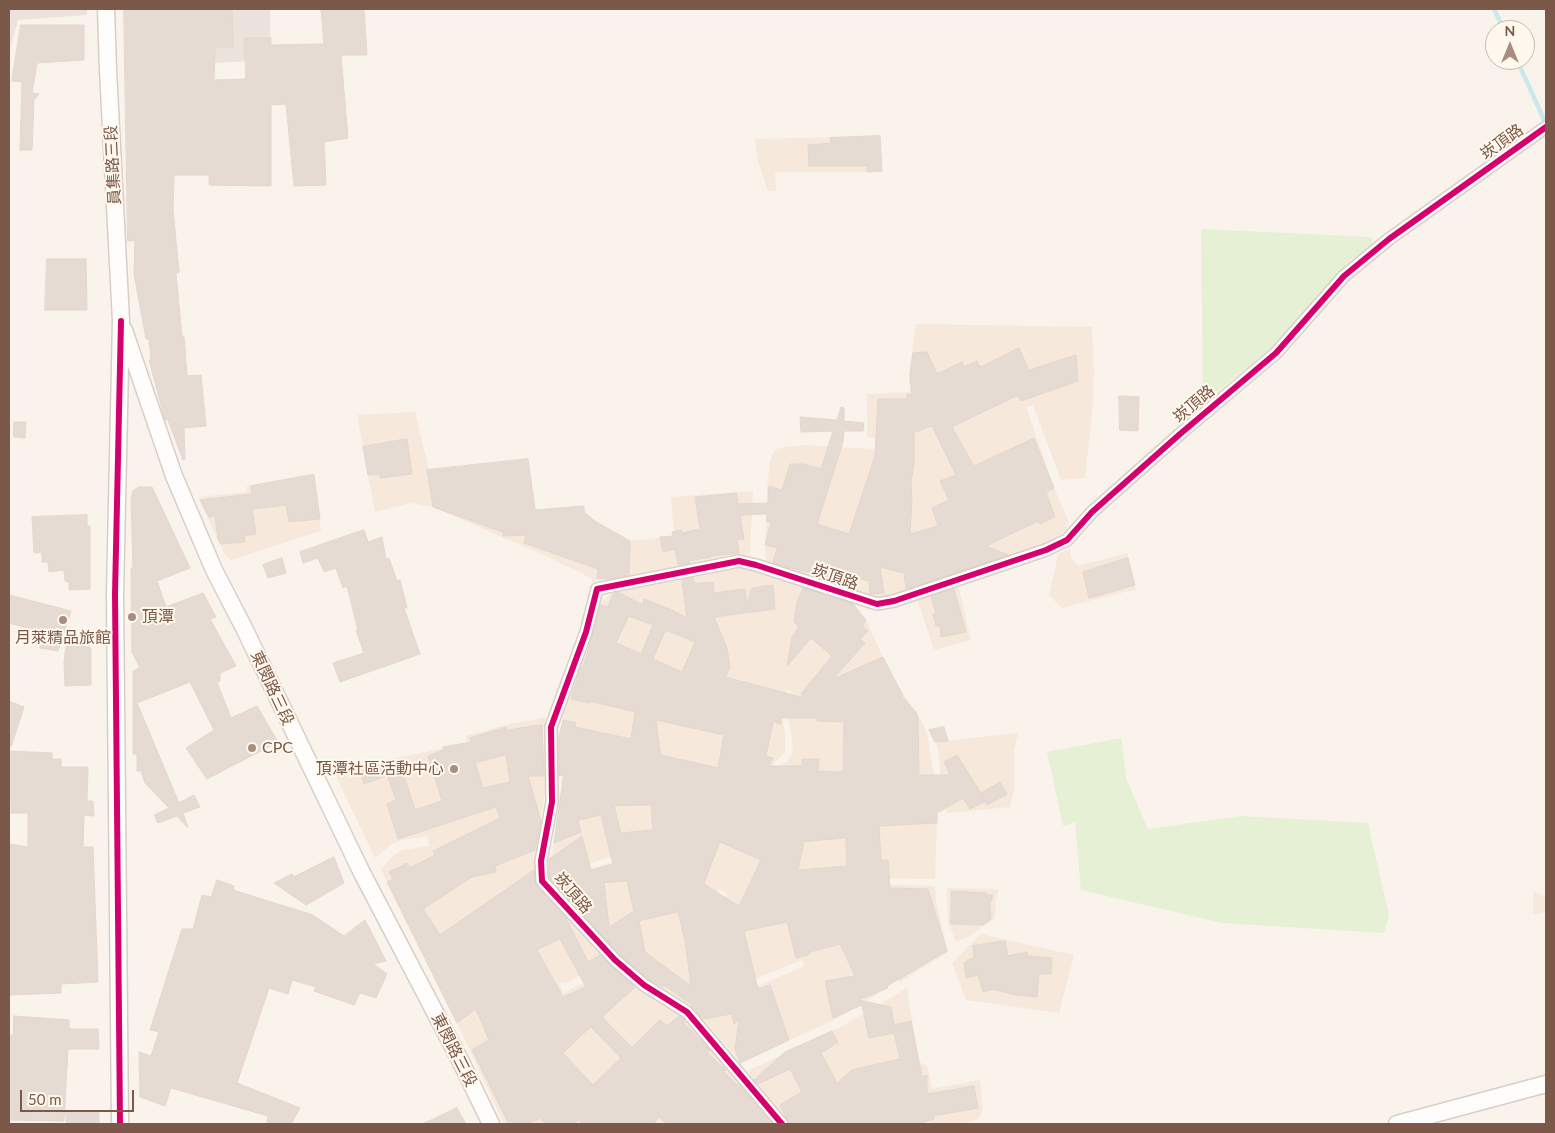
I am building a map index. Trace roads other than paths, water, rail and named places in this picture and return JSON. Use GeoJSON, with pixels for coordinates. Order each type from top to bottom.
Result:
{"type":"FeatureCollection","features":[{"type":"Feature","properties":{"kind":"main road","name":"員集路三段"},"geometry":{"type":"LineString","coordinates":[[106,9],[121,321]]}},
{"type":"Feature","properties":{"kind":"main road"},"geometry":{"type":"LineString","coordinates":[[120,1124],[114,594],[121,321]]}},
{"type":"Feature","properties":{"kind":"main road","name":"東閔路三段"},"geometry":{"type":"LineString","coordinates":[[121,321],[174,476],[214,570],[244,628],[362,873],[461,1062],[491,1124]]}},
{"type":"Feature","properties":{"kind":"main road"},"geometry":{"type":"LineString","coordinates":[[1397,1124],[1546,1084]]}},
{"type":"Feature","properties":{"kind":"street","name":"崁頂路"},"geometry":{"type":"LineString","coordinates":[[782,1124],[687,1012],[644,985],[615,960],[542,881],[542,861],[552,802],[551,727],[586,632],[597,589],[739,561],[756,564],[877,604],[894,601],[1046,550],[1067,540],[1099,506],[1180,434],[1276,353],[1344,276],[1389,240],[1546,127]]}},
{"type":"Feature","properties":{"kind":"waterway"},"geometry":{"type":"LineString","coordinates":[[1494,9],[1499,20]]}},
{"type":"Feature","properties":{"kind":"waterway"},"geometry":{"type":"LineString","coordinates":[[1522,70],[1546,124]]}},
{"type":"Feature","properties":{"kind":"place","name":"頂潭"},"geometry":{"type":"Point","coordinates":[132,617]}},
{"type":"Feature","properties":{"kind":"place","name":"月萊精品旅館"},"geometry":{"type":"Point","coordinates":[63,620]}},
{"type":"Feature","properties":{"kind":"place","name":"CPC"},"geometry":{"type":"Point","coordinates":[252,748]}},
{"type":"Feature","properties":{"kind":"place","name":"頂潭社區活動中心"},"geometry":{"type":"Point","coordinates":[454,769]}}]}
